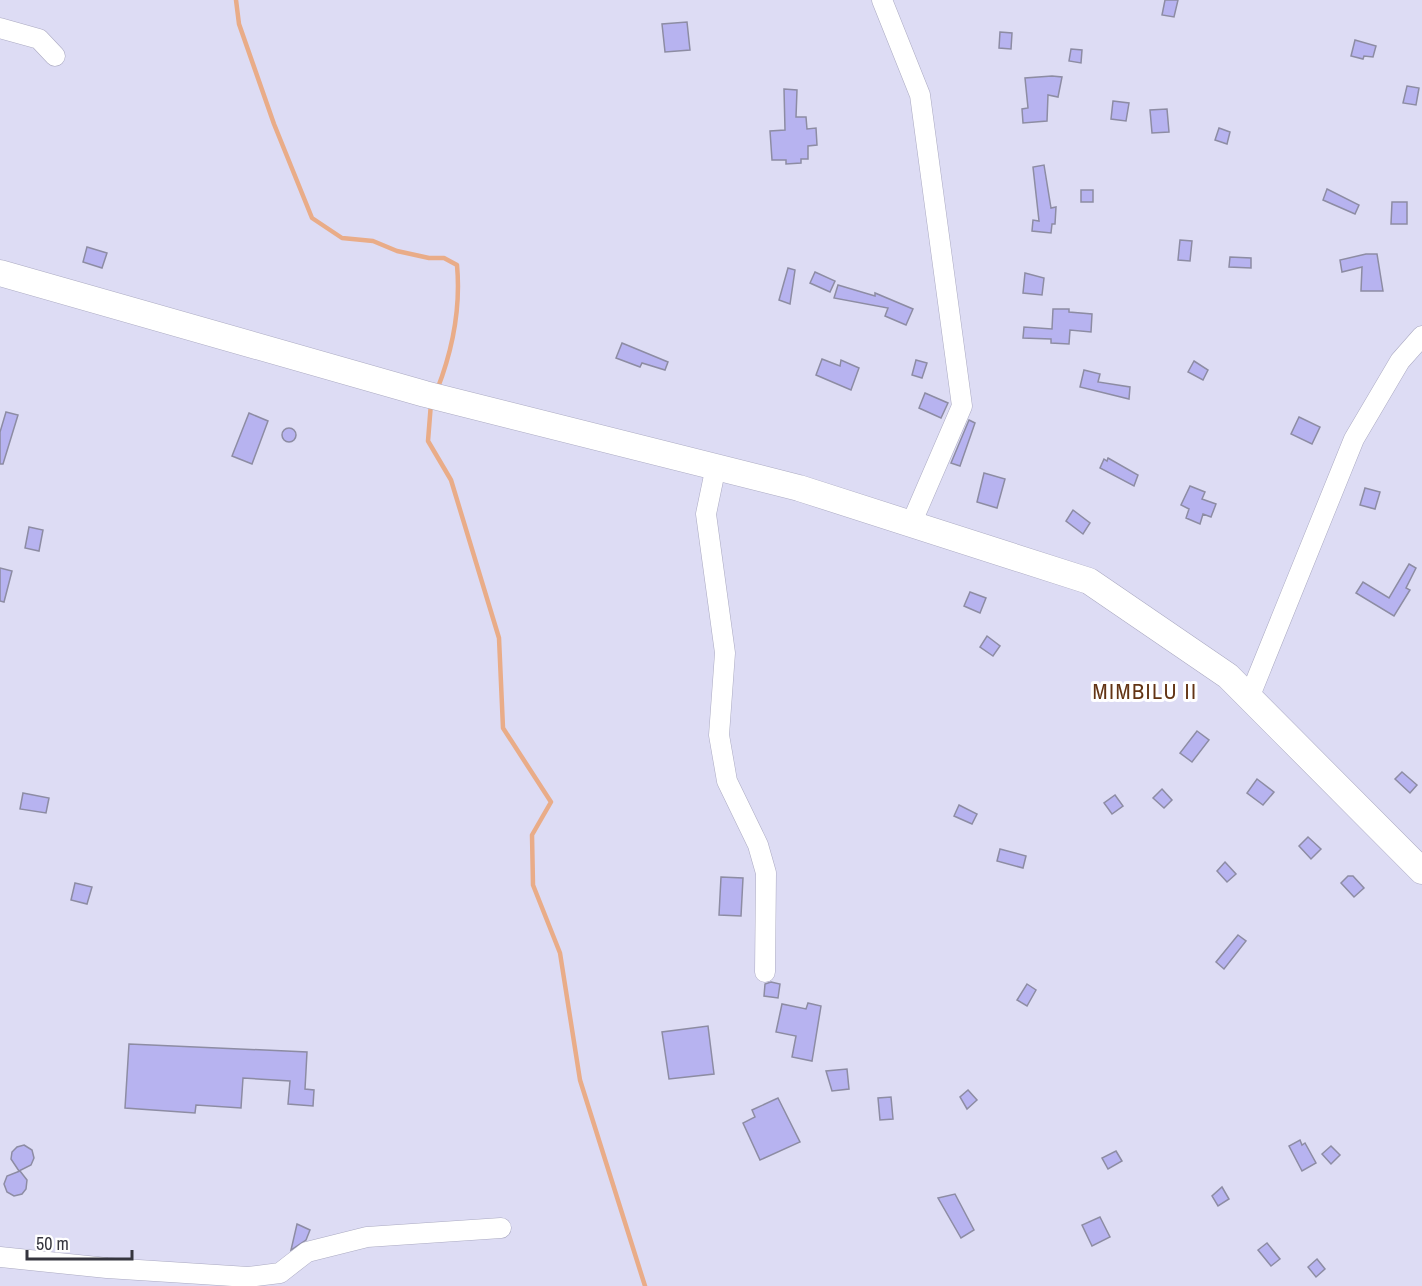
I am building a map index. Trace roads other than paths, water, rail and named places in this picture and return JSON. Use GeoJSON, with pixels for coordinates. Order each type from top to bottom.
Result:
{"type":"FeatureCollection","features":[{"type":"Feature","properties":{"kind":"main road"},"geometry":{"type":"LineString","coordinates":[[0,273],[434,396],[799,489],[1089,580],[1228,676],[1422,871]]}},
{"type":"Feature","properties":{"kind":"street"},"geometry":{"type":"LineString","coordinates":[[882,0],[920,95],[962,406],[910,524]]}},
{"type":"Feature","properties":{"kind":"street"},"geometry":{"type":"LineString","coordinates":[[0,28],[39,39],[55,56]]}},
{"type":"Feature","properties":{"kind":"street"},"geometry":{"type":"LineString","coordinates":[[1249,698],[1354,439],[1401,361],[1422,336]]}},
{"type":"Feature","properties":{"kind":"street"},"geometry":{"type":"LineString","coordinates":[[716,466],[706,514],[725,653],[719,735],[727,781],[758,845],[766,873],[765,972]]}},
{"type":"Feature","properties":{"kind":"street"},"geometry":{"type":"LineString","coordinates":[[0,1257],[248,1277],[280,1273],[307,1252],[367,1237],[501,1228]]}},
{"type":"Feature","properties":{"kind":"waterway"},"geometry":{"type":"LineString","coordinates":[[236,0],[239,24],[274,124],[312,218],[342,238],[373,241],[397,251],[429,258],[444,258],[457,265],[458,297],[455,329],[437,390]]}},
{"type":"Feature","properties":{"kind":"waterway"},"geometry":{"type":"LineString","coordinates":[[431,403],[428,441],[451,480],[499,638],[503,728],[551,802],[532,835],[533,885],[560,953],[580,1080],[645,1286]]}},
{"type":"Feature","properties":{"kind":"district","name":"MIMBILU II"},"geometry":{"type":"Point","coordinates":[1145,691]}}]}
